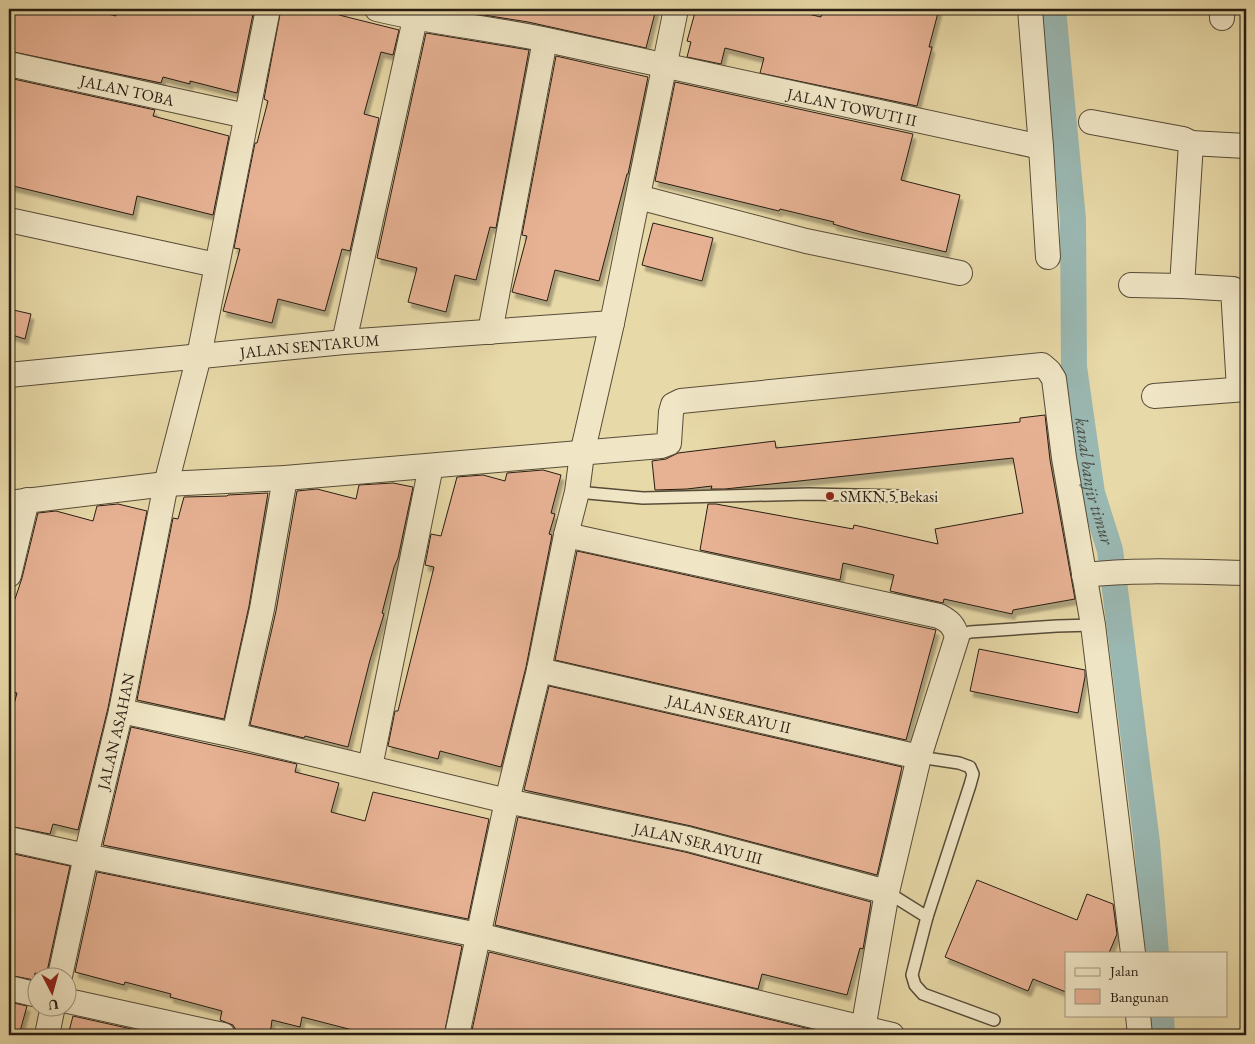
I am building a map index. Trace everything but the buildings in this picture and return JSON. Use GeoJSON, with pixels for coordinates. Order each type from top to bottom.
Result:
{"type":"FeatureCollection","features":[{"type":"Feature","properties":{"kind":"street","name":"JALAN ASAHAN"},"geometry":{"type":"LineString","coordinates":[[62,966],[86,856],[121,711],[166,484],[199,356],[268,9]]}},
{"type":"Feature","properties":{"kind":"street","name":"JALAN TOWUTI II"},"geometry":{"type":"LineString","coordinates":[[377,9],[415,19],[545,40],[663,67],[1042,147]]}},
{"type":"Feature","properties":{"kind":"street"},"geometry":{"type":"LineString","coordinates":[[457,1035],[507,801],[539,670],[566,535],[577,492],[582,454],[612,323],[676,9]]}},
{"type":"Feature","properties":{"kind":"street"},"geometry":{"type":"LineString","coordinates":[[1030,9],[1042,147],[1048,257]]}},
{"type":"Feature","properties":{"kind":"street"},"geometry":{"type":"LineString","coordinates":[[344,342],[415,19]]}},
{"type":"Feature","properties":{"kind":"street"},"geometry":{"type":"LineString","coordinates":[[490,332],[545,40]]}},
{"type":"Feature","properties":{"kind":"street","name":"JALAN TOBA"},"geometry":{"type":"LineString","coordinates":[[9,64],[246,116]]}},
{"type":"Feature","properties":{"kind":"street"},"geometry":{"type":"LineString","coordinates":[[1091,122],[1183,139],[1191,144],[1246,146]]}},
{"type":"Feature","properties":{"kind":"street"},"geometry":{"type":"LineString","coordinates":[[1182,286],[1191,144]]}},
{"type":"Feature","properties":{"kind":"street"},"geometry":{"type":"LineString","coordinates":[[638,197],[806,241],[960,273]]}},
{"type":"Feature","properties":{"kind":"street"},"geometry":{"type":"LineString","coordinates":[[9,220],[216,265]]}},
{"type":"Feature","properties":{"kind":"street"},"geometry":{"type":"LineString","coordinates":[[1131,285],[1240,288],[1243,389],[1154,396]]}},
{"type":"Feature","properties":{"kind":"street","name":"JALAN SENTARUM"},"geometry":{"type":"LineString","coordinates":[[9,375],[344,342],[612,323]]}},
{"type":"Feature","properties":{"kind":"street"},"geometry":{"type":"LineString","coordinates":[[9,575],[18,502],[166,484],[285,478],[661,446],[669,443],[671,412],[674,405],[680,402],[1042,365],[1050,371],[1054,378],[1064,458],[1100,573],[1093,625],[1133,952]]}},
{"type":"Feature","properties":{"kind":"street"},"geometry":{"type":"LineString","coordinates":[[370,768],[431,466]]}},
{"type":"Feature","properties":{"kind":"street"},"geometry":{"type":"LineString","coordinates":[[234,735],[262,609],[285,478]]}},
{"type":"Feature","properties":{"kind":"street"},"geometry":{"type":"LineString","coordinates":[[566,535],[939,616],[950,621],[955,629],[957,637],[919,757],[887,892],[863,1032]]}},
{"type":"Feature","properties":{"kind":"street"},"geometry":{"type":"LineString","coordinates":[[1100,573],[1246,573]]}},
{"type":"Feature","properties":{"kind":"street","name":"JALAN SERAYU II"},"geometry":{"type":"LineString","coordinates":[[539,670],[919,757]]}},
{"type":"Feature","properties":{"kind":"street","name":"JALAN SERAYU III"},"geometry":{"type":"LineString","coordinates":[[121,711],[234,735],[507,801],[688,839],[887,892]]}},
{"type":"Feature","properties":{"kind":"street"},"geometry":{"type":"LineString","coordinates":[[9,839],[478,935],[863,1032],[892,1035]]}},
{"type":"Feature","properties":{"kind":"street"},"geometry":{"type":"LineString","coordinates":[[9,988],[28,992]]}},
{"type":"Feature","properties":{"kind":"street"},"geometry":{"type":"LineString","coordinates":[[78,1003],[223,1035]]}},
{"type":"Feature","properties":{"kind":"street"},"geometry":{"type":"LineString","coordinates":[[47,1035],[52,1016]]}},
{"type":"Feature","properties":{"kind":"street"},"geometry":{"type":"LineString","coordinates":[[1138,1016],[1140,1035]]}},
{"type":"Feature","properties":{"kind":"lane"},"geometry":{"type":"LineString","coordinates":[[577,492],[643,498],[810,494],[902,496]]}},
{"type":"Feature","properties":{"kind":"lane"},"geometry":{"type":"LineString","coordinates":[[957,637],[970,632],[1093,625]]}},
{"type":"Feature","properties":{"kind":"lane"},"geometry":{"type":"LineString","coordinates":[[919,757],[959,763],[970,767],[972,774],[927,917],[912,975],[915,985],[923,994],[994,1020]]}},
{"type":"Feature","properties":{"kind":"lane"},"geometry":{"type":"LineString","coordinates":[[887,892],[927,917]]}},
{"type":"Feature","properties":{"kind":"waterway","name":"kanal banjir timur"},"geometry":{"type":"LineString","coordinates":[[1053,9],[1073,220],[1074,367],[1092,493],[1110,550],[1147,843],[1156,952]]}},
{"type":"Feature","properties":{"kind":"waterway","name":"kanal banjir timur"},"geometry":{"type":"LineString","coordinates":[[1161,1016],[1162,1035]]}},
{"type":"Feature","properties":{"kind":"place","name":"SMKN 5 Bekasi"},"geometry":{"type":"Point","coordinates":[830,496]}}]}
